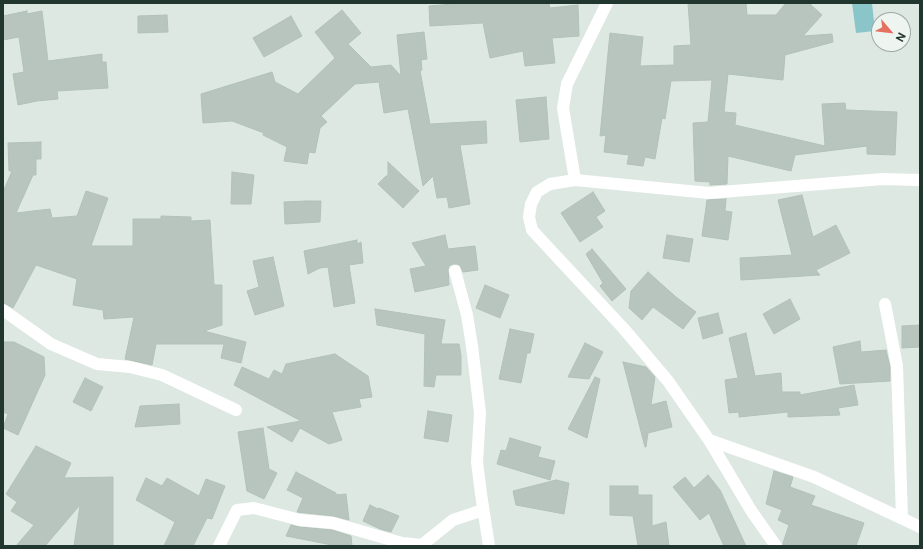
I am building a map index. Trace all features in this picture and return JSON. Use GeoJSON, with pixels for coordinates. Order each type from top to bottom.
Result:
{"type":"FeatureCollection","features":[{"type":"Feature","properties":{"kind":"street"},"geometry":{"type":"LineString","coordinates":[[574,180],[563,108],[567,84],[607,3]]}},
{"type":"Feature","properties":{"kind":"street"},"geometry":{"type":"LineString","coordinates":[[776,546],[752,512],[709,440],[668,381],[634,341],[532,230],[529,217],[531,204],[537,192],[550,184],[574,180],[709,193],[883,179],[920,180]]}},
{"type":"Feature","properties":{"kind":"street"},"geometry":{"type":"LineString","coordinates":[[455,271],[467,315],[472,346],[480,413],[478,462],[483,510],[489,546]]}},
{"type":"Feature","properties":{"kind":"street"},"geometry":{"type":"LineString","coordinates":[[885,304],[897,366],[902,518]]}},
{"type":"Feature","properties":{"kind":"street"},"geometry":{"type":"LineString","coordinates":[[3,310],[51,344],[97,364],[130,367],[162,375],[236,410]]}},
{"type":"Feature","properties":{"kind":"street"},"geometry":{"type":"LineString","coordinates":[[709,440],[814,477],[920,527]]}},
{"type":"Feature","properties":{"kind":"street"},"geometry":{"type":"LineString","coordinates":[[219,546],[237,510],[254,508],[300,520],[333,523],[402,543],[422,545],[453,520],[483,510]]}},
{"type":"Feature","properties":{"kind":"water"},"geometry":{"type":"Polygon","coordinates":[[[852,3],[872,3],[873,12],[871,12],[871,31],[856,33],[852,3]]]}},
{"type":"Feature","properties":{"kind":"building"},"geometry":{"type":"Polygon","coordinates":[[[465,3],[549,3],[550,8],[578,5],[579,36],[552,38],[555,63],[525,66],[523,51],[490,58],[483,23],[430,26],[429,6],[465,3]]]}},
{"type":"Feature","properties":{"kind":"building"},"geometry":{"type":"Polygon","coordinates":[[[688,3],[746,3],[747,15],[776,15],[786,3],[809,3],[822,15],[803,36],[832,34],[833,42],[785,55],[783,80],[728,74],[724,112],[736,113],[735,125],[825,146],[822,104],[845,103],[846,110],[897,112],[895,155],[867,154],[867,146],[795,155],[791,171],[728,156],[727,184],[710,185],[710,182],[695,181],[693,123],[708,122],[712,80],[671,81],[665,119],[662,118],[655,159],[645,157],[643,166],[627,164],[629,155],[604,152],[606,135],[600,136],[610,33],[643,37],[640,66],[674,65],[674,46],[691,45],[688,3]]]}},
{"type":"Feature","properties":{"kind":"building"},"geometry":{"type":"Polygon","coordinates":[[[342,10],[361,33],[348,44],[371,67],[391,65],[401,76],[397,35],[424,32],[427,59],[421,60],[422,70],[420,71],[430,124],[486,121],[487,143],[460,145],[470,204],[449,208],[447,197],[437,198],[433,176],[423,186],[408,109],[384,113],[379,82],[355,84],[321,116],[327,122],[320,128],[315,153],[309,152],[307,164],[284,161],[287,147],[263,135],[264,133],[232,121],[203,123],[201,94],[272,72],[275,82],[298,94],[335,58],[315,32],[342,10]]]}},
{"type":"Feature","properties":{"kind":"building"},"geometry":{"type":"Polygon","coordinates":[[[27,11],[27,14],[42,11],[48,61],[102,54],[102,62],[106,62],[108,88],[57,91],[58,99],[18,105],[13,74],[24,72],[19,37],[3,40],[3,16],[27,11]]]}},
{"type":"Feature","properties":{"kind":"building"},"geometry":{"type":"Polygon","coordinates":[[[167,15],[168,32],[138,33],[138,16],[167,15]]]}},
{"type":"Feature","properties":{"kind":"building"},"geometry":{"type":"Polygon","coordinates":[[[291,16],[302,36],[264,57],[253,38],[291,16]]]}},
{"type":"Feature","properties":{"kind":"building"},"geometry":{"type":"Polygon","coordinates":[[[546,97],[549,139],[520,142],[516,100],[546,97]]]}},
{"type":"Feature","properties":{"kind":"building"},"geometry":{"type":"Polygon","coordinates":[[[41,142],[41,159],[36,159],[36,175],[33,175],[16,213],[50,209],[52,218],[77,216],[86,191],[108,198],[91,246],[133,246],[133,219],[161,219],[161,216],[191,217],[191,221],[210,220],[214,285],[222,285],[222,325],[204,331],[246,342],[241,363],[221,358],[224,344],[156,344],[152,365],[125,359],[134,317],[104,319],[103,310],[73,305],[77,279],[36,265],[13,308],[3,303],[3,192],[12,171],[9,171],[8,143],[41,142]]]}},
{"type":"Feature","properties":{"kind":"building"},"geometry":{"type":"Polygon","coordinates":[[[388,162],[419,191],[403,208],[378,184],[386,176],[388,176],[388,162]]]}},
{"type":"Feature","properties":{"kind":"building"},"geometry":{"type":"Polygon","coordinates":[[[232,172],[254,175],[251,204],[231,204],[232,172]]]}},
{"type":"Feature","properties":{"kind":"building"},"geometry":{"type":"Polygon","coordinates":[[[593,192],[605,211],[596,217],[603,227],[580,242],[561,213],[593,192]]]}},
{"type":"Feature","properties":{"kind":"building"},"geometry":{"type":"Polygon","coordinates":[[[802,195],[813,237],[836,225],[850,253],[816,270],[820,275],[741,280],[740,258],[792,255],[778,200],[802,195]]]}},
{"type":"Feature","properties":{"kind":"building"},"geometry":{"type":"Polygon","coordinates":[[[726,199],[725,211],[732,212],[728,240],[702,236],[707,200],[726,199]]]}},
{"type":"Feature","properties":{"kind":"building"},"geometry":{"type":"Polygon","coordinates":[[[321,201],[320,222],[285,224],[284,202],[321,201]]]}},
{"type":"Feature","properties":{"kind":"building"},"geometry":{"type":"Polygon","coordinates":[[[445,235],[448,249],[475,246],[478,270],[463,272],[460,265],[453,264],[449,266],[448,269],[449,285],[415,292],[410,269],[426,266],[412,243],[445,235]]]}},
{"type":"Feature","properties":{"kind":"building"},"geometry":{"type":"Polygon","coordinates":[[[667,235],[693,239],[689,262],[663,258],[667,235]]]}},
{"type":"Feature","properties":{"kind":"building"},"geometry":{"type":"Polygon","coordinates":[[[357,240],[357,244],[361,242],[363,263],[349,265],[355,303],[334,307],[328,267],[320,268],[308,274],[304,251],[357,240]]]}},
{"type":"Feature","properties":{"kind":"building"},"geometry":{"type":"Polygon","coordinates":[[[592,249],[626,289],[612,301],[600,286],[603,283],[586,254],[592,249]]]}},
{"type":"Feature","properties":{"kind":"building"},"geometry":{"type":"Polygon","coordinates":[[[273,257],[284,306],[255,315],[247,291],[259,287],[253,261],[273,257]]]}},
{"type":"Feature","properties":{"kind":"building"},"geometry":{"type":"Polygon","coordinates":[[[648,272],[676,297],[696,312],[683,329],[653,307],[642,320],[629,308],[631,291],[648,272]]]}},
{"type":"Feature","properties":{"kind":"building"},"geometry":{"type":"Polygon","coordinates":[[[485,285],[509,295],[500,318],[476,308],[485,285]]]}},
{"type":"Feature","properties":{"kind":"building"},"geometry":{"type":"Polygon","coordinates":[[[790,299],[800,319],[774,334],[763,314],[790,299]]]}},
{"type":"Feature","properties":{"kind":"building"},"geometry":{"type":"Polygon","coordinates":[[[375,309],[445,320],[441,344],[459,344],[461,356],[461,375],[436,375],[434,387],[424,386],[425,334],[377,325],[375,309]]]}},
{"type":"Feature","properties":{"kind":"building"},"geometry":{"type":"Polygon","coordinates":[[[718,313],[723,333],[703,339],[698,318],[718,313]]]}},
{"type":"Feature","properties":{"kind":"building"},"geometry":{"type":"Polygon","coordinates":[[[920,325],[920,347],[902,348],[902,326],[920,325]]]}},
{"type":"Feature","properties":{"kind":"building"},"geometry":{"type":"Polygon","coordinates":[[[510,329],[534,334],[530,353],[527,353],[521,383],[499,379],[510,329]]]}},
{"type":"Feature","properties":{"kind":"building"},"geometry":{"type":"Polygon","coordinates":[[[746,333],[755,376],[781,373],[782,392],[800,392],[800,395],[854,385],[858,405],[838,408],[840,415],[788,417],[788,412],[739,417],[739,412],[729,413],[725,380],[738,378],[729,338],[746,333]]]}},
{"type":"Feature","properties":{"kind":"building"},"geometry":{"type":"Polygon","coordinates":[[[860,341],[861,352],[886,350],[890,367],[890,381],[840,384],[833,347],[860,341]]]}},
{"type":"Feature","properties":{"kind":"building"},"geometry":{"type":"Polygon","coordinates":[[[3,342],[14,342],[44,357],[45,375],[18,435],[3,428],[8,414],[3,412],[3,342]]]}},
{"type":"Feature","properties":{"kind":"building"},"geometry":{"type":"Polygon","coordinates":[[[585,343],[603,352],[589,379],[568,377],[585,343]]]}},
{"type":"Feature","properties":{"kind":"building"},"geometry":{"type":"Polygon","coordinates":[[[335,354],[368,376],[372,397],[359,399],[361,407],[332,412],[342,440],[329,444],[300,428],[292,442],[267,427],[301,421],[234,385],[242,367],[269,379],[274,370],[282,374],[286,364],[335,354]]]}},
{"type":"Feature","properties":{"kind":"building"},"geometry":{"type":"Polygon","coordinates":[[[623,362],[646,367],[655,377],[651,405],[666,401],[672,427],[648,433],[646,447],[645,447],[623,362]]]}},
{"type":"Feature","properties":{"kind":"building"},"geometry":{"type":"Polygon","coordinates":[[[595,377],[600,379],[587,438],[568,429],[595,377]]]}},
{"type":"Feature","properties":{"kind":"building"},"geometry":{"type":"Polygon","coordinates":[[[85,378],[103,387],[91,411],[73,402],[85,378]]]}},
{"type":"Feature","properties":{"kind":"building"},"geometry":{"type":"Polygon","coordinates":[[[179,404],[180,424],[135,427],[140,406],[179,404]]]}},
{"type":"Feature","properties":{"kind":"building"},"geometry":{"type":"Polygon","coordinates":[[[428,411],[452,415],[448,442],[424,438],[428,411]]]}},
{"type":"Feature","properties":{"kind":"building"},"geometry":{"type":"Polygon","coordinates":[[[263,428],[269,469],[277,473],[264,499],[247,491],[238,432],[263,428]]]}},
{"type":"Feature","properties":{"kind":"building"},"geometry":{"type":"Polygon","coordinates":[[[510,438],[541,447],[538,457],[555,461],[550,480],[497,464],[501,450],[506,451],[510,438]]]}},
{"type":"Feature","properties":{"kind":"building"},"geometry":{"type":"Polygon","coordinates":[[[36,446],[71,463],[64,478],[113,477],[113,546],[74,546],[80,505],[45,546],[16,546],[34,525],[11,511],[17,502],[6,494],[36,446]]]}},
{"type":"Feature","properties":{"kind":"building"},"geometry":{"type":"Polygon","coordinates":[[[774,471],[793,477],[790,487],[815,496],[811,505],[864,523],[856,546],[783,546],[789,525],[778,520],[782,510],[766,504],[774,471]]]}},
{"type":"Feature","properties":{"kind":"building"},"geometry":{"type":"Polygon","coordinates":[[[296,472],[336,493],[336,495],[346,494],[349,520],[334,516],[297,512],[303,498],[287,490],[296,472]]]}},
{"type":"Feature","properties":{"kind":"building"},"geometry":{"type":"Polygon","coordinates":[[[708,475],[720,490],[746,546],[724,546],[709,513],[700,520],[673,487],[685,477],[694,488],[708,475]]]}},
{"type":"Feature","properties":{"kind":"building"},"geometry":{"type":"Polygon","coordinates":[[[146,478],[162,486],[167,478],[199,496],[206,479],[225,486],[212,519],[207,518],[193,546],[164,546],[175,522],[136,500],[146,478]]]}},
{"type":"Feature","properties":{"kind":"building"},"geometry":{"type":"Polygon","coordinates":[[[556,480],[569,483],[564,514],[516,505],[513,491],[556,480]]]}},
{"type":"Feature","properties":{"kind":"building"},"geometry":{"type":"Polygon","coordinates":[[[610,486],[638,486],[638,495],[652,495],[652,526],[666,522],[669,546],[638,546],[633,516],[610,515],[610,486]]]}},
{"type":"Feature","properties":{"kind":"building"},"geometry":{"type":"Polygon","coordinates":[[[370,505],[399,516],[391,532],[380,529],[363,521],[370,505]]]}},
{"type":"Feature","properties":{"kind":"building"},"geometry":{"type":"Polygon","coordinates":[[[291,525],[332,530],[351,536],[352,546],[337,546],[286,536],[291,525]]]}}]}
